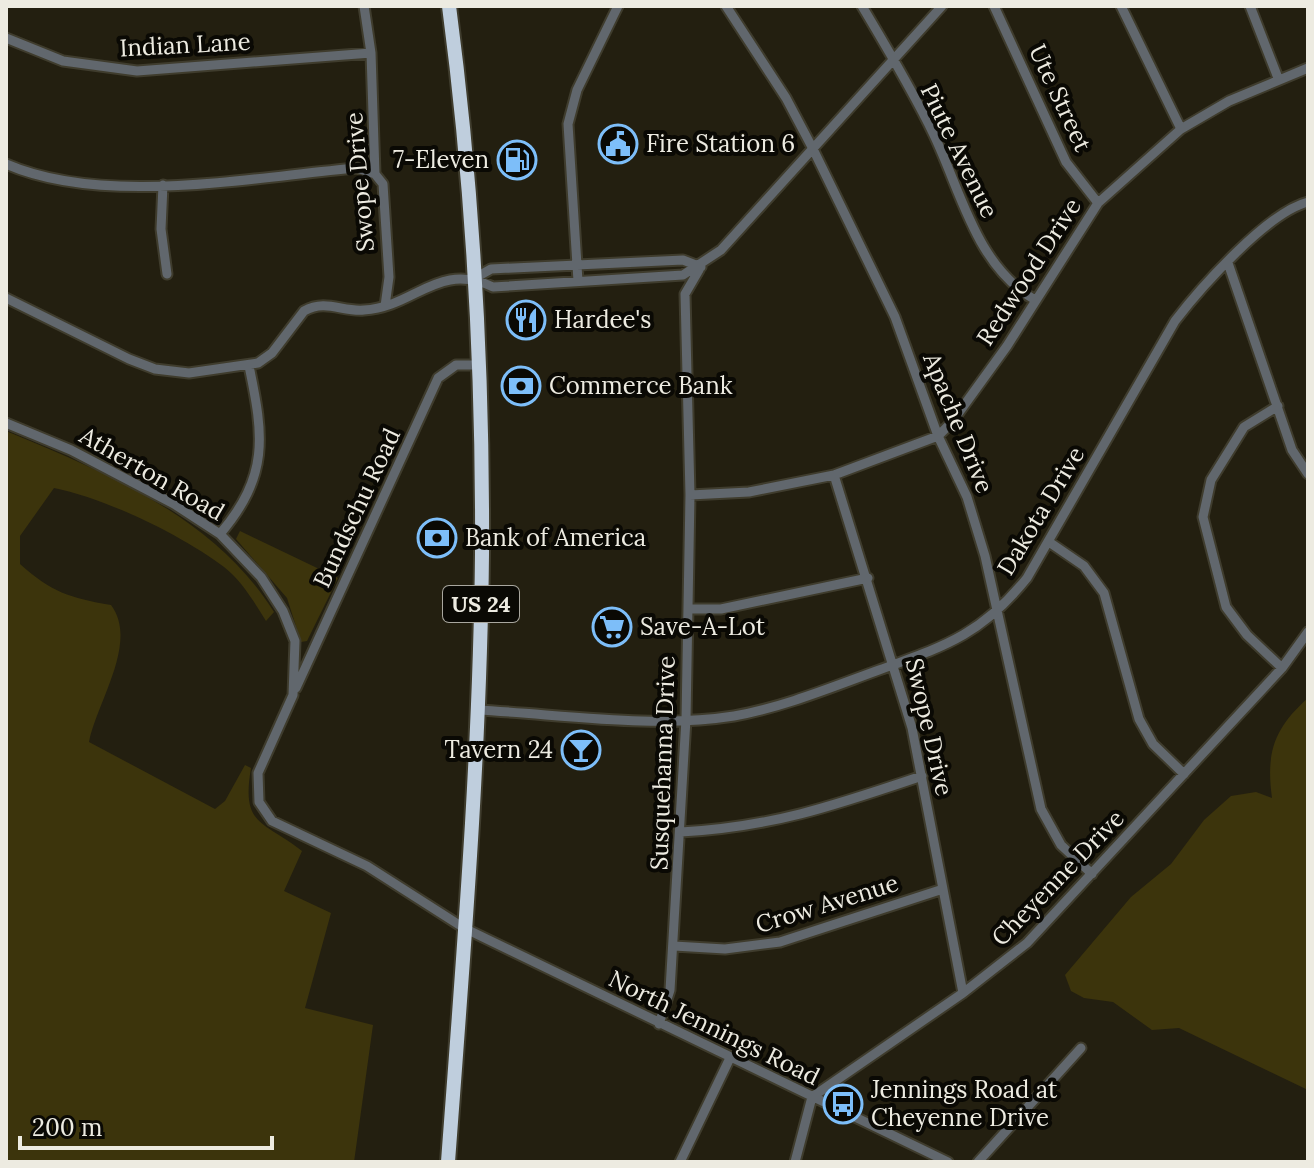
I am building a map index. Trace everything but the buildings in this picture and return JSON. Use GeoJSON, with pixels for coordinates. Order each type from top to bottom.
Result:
{"type":"FeatureCollection","features":[{"type":"Feature","properties":{"kind":"highway","name":"US 24"},"geometry":{"type":"LineString","coordinates":[[448,1162],[477,710],[482,555],[475,278],[449,6]]}},
{"type":"Feature","properties":{"kind":"street","name":"Swope Drive"},"geometry":{"type":"LineString","coordinates":[[364,6],[371,53],[375,174],[383,184],[389,277],[385,306]]}},
{"type":"Feature","properties":{"kind":"street"},"geometry":{"type":"LineString","coordinates":[[578,281],[568,124],[577,90],[618,6]]}},
{"type":"Feature","properties":{"kind":"street","name":"Apache Drive"},"geometry":{"type":"LineString","coordinates":[[726,6],[786,98],[895,317],[938,436],[967,497],[1041,809],[1061,845],[1092,874]]}},
{"type":"Feature","properties":{"kind":"street","name":"Piute Avenue"},"geometry":{"type":"LineString","coordinates":[[862,6],[933,133],[988,258],[1008,282],[1035,300]]}},
{"type":"Feature","properties":{"kind":"street"},"geometry":{"type":"LineString","coordinates":[[475,278],[493,287],[683,275],[701,267],[721,250],[942,6]]}},
{"type":"Feature","properties":{"kind":"street","name":"Ute Street"},"geometry":{"type":"LineString","coordinates":[[994,6],[1066,162],[1098,203]]}},
{"type":"Feature","properties":{"kind":"street"},"geometry":{"type":"LineString","coordinates":[[1121,6],[1146,50],[1181,129]]}},
{"type":"Feature","properties":{"kind":"street"},"geometry":{"type":"LineString","coordinates":[[1250,6],[1278,78]]}},
{"type":"Feature","properties":{"kind":"street","name":"Indian Lane"},"geometry":{"type":"LineString","coordinates":[[6,38],[63,61],[137,71],[371,53]]}},
{"type":"Feature","properties":{"kind":"street","name":"Redwood Drive"},"geometry":{"type":"LineString","coordinates":[[690,495],[749,492],[834,475],[938,436],[952,422],[1098,203],[1181,129],[1229,101],[1308,68]]}},
{"type":"Feature","properties":{"kind":"street"},"geometry":{"type":"LineString","coordinates":[[6,164],[40,177],[129,188],[357,168],[375,174]]}},
{"type":"Feature","properties":{"kind":"street"},"geometry":{"type":"LineString","coordinates":[[163,185],[161,229],[167,274]]}},
{"type":"Feature","properties":{"kind":"street","name":"Dakota Drive"},"geometry":{"type":"LineString","coordinates":[[477,710],[686,719],[732,716],[772,708],[960,640],[996,611],[1027,578],[1175,321],[1198,291],[1274,220],[1308,202]]}},
{"type":"Feature","properties":{"kind":"street"},"geometry":{"type":"LineString","coordinates":[[6,298],[155,369],[189,373],[249,366],[272,353],[304,311],[311,307],[328,304],[362,311],[385,306],[436,282],[475,278],[491,269],[683,260],[701,267]]}},
{"type":"Feature","properties":{"kind":"street"},"geometry":{"type":"LineString","coordinates":[[1228,263],[1292,450],[1308,474]]}},
{"type":"Feature","properties":{"kind":"street"},"geometry":{"type":"LineString","coordinates":[[537,267],[538,283]]}},
{"type":"Feature","properties":{"kind":"street","name":"Susquehanna Drive"},"geometry":{"type":"LineString","coordinates":[[659,1024],[670,990],[674,946],[686,719],[690,495],[685,294],[701,267]]}},
{"type":"Feature","properties":{"kind":"street","name":"Bundschu Road"},"geometry":{"type":"LineString","coordinates":[[293,695],[438,378],[456,365],[478,365]]}},
{"type":"Feature","properties":{"kind":"street"},"geometry":{"type":"LineString","coordinates":[[220,534],[249,494],[260,466],[260,433],[249,366]]}},
{"type":"Feature","properties":{"kind":"street"},"geometry":{"type":"LineString","coordinates":[[1278,406],[1250,420],[1239,434],[1211,480],[1203,517],[1226,607],[1247,635],[1282,668]]}},
{"type":"Feature","properties":{"kind":"street","name":"Atherton Road"},"geometry":{"type":"LineString","coordinates":[[6,423],[133,480],[220,534],[261,577],[291,627],[295,641],[293,695],[258,773],[257,793],[264,813],[272,821],[367,866],[464,928]]}},
{"type":"Feature","properties":{"kind":"street","name":"Swope Drive"},"geometry":{"type":"LineString","coordinates":[[834,475],[894,664],[922,776],[963,993]]}},
{"type":"Feature","properties":{"kind":"street"},"geometry":{"type":"LineString","coordinates":[[1049,542],[1084,566],[1104,593],[1139,719],[1153,744],[1184,774]]}},
{"type":"Feature","properties":{"kind":"street"},"geometry":{"type":"LineString","coordinates":[[688,609],[721,609],[868,578]]}},
{"type":"Feature","properties":{"kind":"street","name":"Cheyenne Drive"},"geometry":{"type":"LineString","coordinates":[[812,1097],[963,993],[1027,943],[1282,668],[1308,632]]}},
{"type":"Feature","properties":{"kind":"street"},"geometry":{"type":"LineString","coordinates":[[681,832],[781,821],[922,776]]}},
{"type":"Feature","properties":{"kind":"street","name":"Crow Avenue"},"geometry":{"type":"LineString","coordinates":[[674,946],[725,949],[780,942],[943,889]]}},
{"type":"Feature","properties":{"kind":"street","name":"North Jennings Road"},"geometry":{"type":"LineString","coordinates":[[464,928],[948,1162]]}},
{"type":"Feature","properties":{"kind":"street"},"geometry":{"type":"LineString","coordinates":[[978,1162],[1081,1048]]}},
{"type":"Feature","properties":{"kind":"street"},"geometry":{"type":"LineString","coordinates":[[680,1162],[730,1058]]}},
{"type":"Feature","properties":{"kind":"street"},"geometry":{"type":"LineString","coordinates":[[795,1162],[812,1097]]}},
{"type":"Feature","properties":{"kind":"shaded area"},"geometry":{"type":"Polygon","coordinates":[[[6,431],[81,463],[155,501],[221,549],[250,579],[274,612],[266,621],[247,592],[224,567],[186,542],[142,519],[75,493],[54,488],[20,536],[20,564],[31,574],[62,592],[111,605],[118,620],[120,636],[114,672],[89,742],[215,809],[225,801],[245,765],[251,768],[249,802],[252,812],[266,827],[302,851],[284,891],[331,913],[305,1008],[373,1025],[354,1162],[6,1162],[6,431]]]}},
{"type":"Feature","properties":{"kind":"shaded area"},"geometry":{"type":"Polygon","coordinates":[[[240,531],[338,578],[307,641],[301,642],[287,598],[236,539],[240,531]]]}},
{"type":"Feature","properties":{"kind":"shaded area"},"geometry":{"type":"Polygon","coordinates":[[[1308,698],[1308,1090],[1179,1028],[1152,1030],[1113,1002],[1084,998],[1071,991],[1065,975],[1131,897],[1171,864],[1204,820],[1231,796],[1256,792],[1272,798],[1270,768],[1275,743],[1287,721],[1308,698]]]}},
{"type":"Feature","properties":{"kind":"place","name":"Fire Station 6"},"geometry":{"type":"Point","coordinates":[618,144]}},
{"type":"Feature","properties":{"kind":"place","name":"7-Eleven"},"geometry":{"type":"Point","coordinates":[517,160]}},
{"type":"Feature","properties":{"kind":"place","name":"Hardee's"},"geometry":{"type":"Point","coordinates":[526,320]}},
{"type":"Feature","properties":{"kind":"place","name":"Commerce Bank"},"geometry":{"type":"Point","coordinates":[521,386]}},
{"type":"Feature","properties":{"kind":"place","name":"Bank of America"},"geometry":{"type":"Point","coordinates":[437,538]}},
{"type":"Feature","properties":{"kind":"place","name":"Save-A-Lot"},"geometry":{"type":"Point","coordinates":[612,627]}},
{"type":"Feature","properties":{"kind":"place","name":"Tavern 24"},"geometry":{"type":"Point","coordinates":[581,750]}},
{"type":"Feature","properties":{"kind":"place","name":"Jennings Road at Cheyenne Drive"},"geometry":{"type":"Point","coordinates":[843,1104]}}]}
